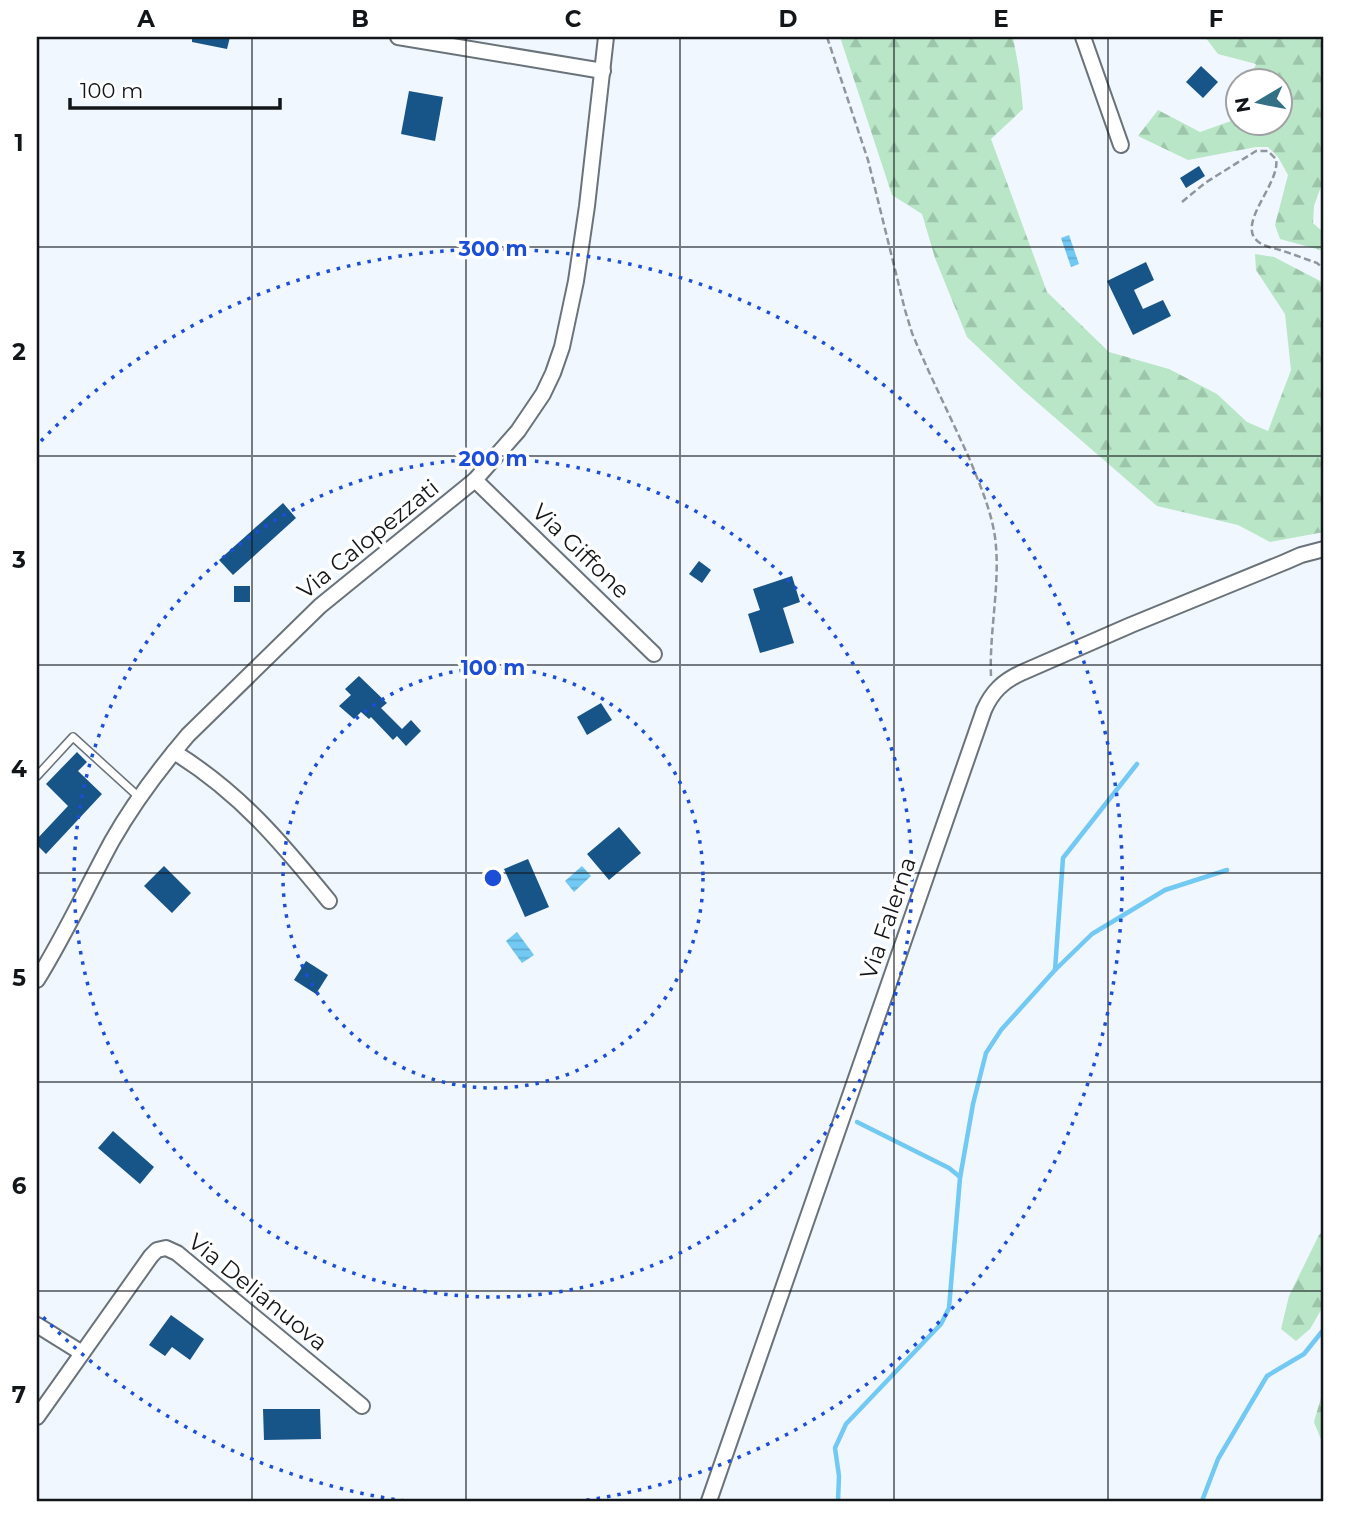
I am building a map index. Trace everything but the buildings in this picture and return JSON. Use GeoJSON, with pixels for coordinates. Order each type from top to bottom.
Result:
{"type":"FeatureCollection","features":[{"type":"Feature","properties":{"kind":"street"},"geometry":{"type":"LineString","coordinates":[[398,37],[603,71]]}},
{"type":"Feature","properties":{"kind":"street","name":"Via Calopezzati"},"geometry":{"type":"LineString","coordinates":[[37,980],[78,909],[111,843],[174,751],[202,720],[320,606],[475,480],[503,450],[549,384],[570,316],[576,281],[606,37]]}},
{"type":"Feature","properties":{"kind":"street"},"geometry":{"type":"LineString","coordinates":[[1083,37],[1121,145]]}},
{"type":"Feature","properties":{"kind":"street","name":"Via Giffone"},"geometry":{"type":"LineString","coordinates":[[475,480],[654,654]]}},
{"type":"Feature","properties":{"kind":"street","name":"Via Falerna"},"geometry":{"type":"LineString","coordinates":[[709,1501],[984,710],[993,694],[1005,682],[1021,673],[1301,555],[1324,549]]}},
{"type":"Feature","properties":{"kind":"street"},"geometry":{"type":"LineString","coordinates":[[174,751],[207,773],[242,803],[295,859],[329,901]]}},
{"type":"Feature","properties":{"kind":"street","name":"Via Delianuova"},"geometry":{"type":"LineString","coordinates":[[82,1353],[151,1256],[157,1250],[166,1248],[177,1253],[362,1406]]}},
{"type":"Feature","properties":{"kind":"street"},"geometry":{"type":"LineString","coordinates":[[37,1325],[82,1353],[37,1417]]}},
{"type":"Feature","properties":{"kind":"lane"},"geometry":{"type":"LineString","coordinates":[[37,776],[73,737],[140,798]]}},
{"type":"Feature","properties":{"kind":"path"},"geometry":{"type":"LineString","coordinates":[[827,37],[868,160],[912,333],[975,472],[990,515],[996,558],[991,637],[993,694]]}},
{"type":"Feature","properties":{"kind":"path"},"geometry":{"type":"LineString","coordinates":[[1182,202],[1256,151],[1268,150],[1276,159],[1276,172],[1254,216],[1252,234],[1260,243],[1317,263],[1324,269]]}},
{"type":"Feature","properties":{"kind":"green space"},"geometry":{"type":"Polygon","coordinates":[[[840,37],[1013,37],[1023,109],[991,139],[1047,292],[1109,352],[1169,369],[1217,394],[1247,422],[1268,431],[1291,370],[1285,314],[1256,270],[1255,254],[1274,257],[1324,283],[1324,532],[1270,542],[1238,525],[1157,506],[1023,390],[967,337],[935,258],[922,214],[892,195],[840,37]]]}},
{"type":"Feature","properties":{"kind":"green space"},"geometry":{"type":"Polygon","coordinates":[[[1205,37],[1324,37],[1324,178],[1314,206],[1313,223],[1324,233],[1324,251],[1280,239],[1275,225],[1288,175],[1278,157],[1268,147],[1188,160],[1138,136],[1158,110],[1200,132],[1224,124],[1224,136],[1294,136],[1294,66],[1255,66],[1256,64],[1218,54],[1205,37]]]}},
{"type":"Feature","properties":{"kind":"green space"},"geometry":{"type":"Polygon","coordinates":[[[1324,1230],[1324,1305],[1310,1329],[1296,1341],[1281,1329],[1289,1296],[1324,1230]]]}},
{"type":"Feature","properties":{"kind":"green space"},"geometry":{"type":"Polygon","coordinates":[[[1324,1387],[1324,1447],[1314,1422],[1324,1387]]]}},
{"type":"Feature","properties":{"kind":"water"},"geometry":{"type":"Polygon","coordinates":[[[1069,235],[1079,264],[1071,267],[1061,238],[1069,235]]]}},
{"type":"Feature","properties":{"kind":"water"},"geometry":{"type":"Polygon","coordinates":[[[582,866],[591,876],[574,892],[565,881],[582,866]]]}},
{"type":"Feature","properties":{"kind":"water"},"geometry":{"type":"Polygon","coordinates":[[[517,932],[534,955],[522,963],[506,941],[517,932]]]}},
{"type":"Feature","properties":{"kind":"waterway"},"geometry":{"type":"LineString","coordinates":[[1055,970],[1063,858],[1137,764]]}},
{"type":"Feature","properties":{"kind":"waterway"},"geometry":{"type":"LineString","coordinates":[[838,1501],[839,1476],[835,1448],[846,1424],[941,1324],[949,1308],[960,1178],[973,1104],[986,1053],[1001,1030],[1092,934],[1165,890],[1227,870]]}},
{"type":"Feature","properties":{"kind":"waterway"},"geometry":{"type":"LineString","coordinates":[[857,1122],[949,1168],[960,1177]]}},
{"type":"Feature","properties":{"kind":"waterway"},"geometry":{"type":"LineString","coordinates":[[1202,1501],[1218,1459],[1267,1376],[1304,1354],[1324,1329]]}}]}
